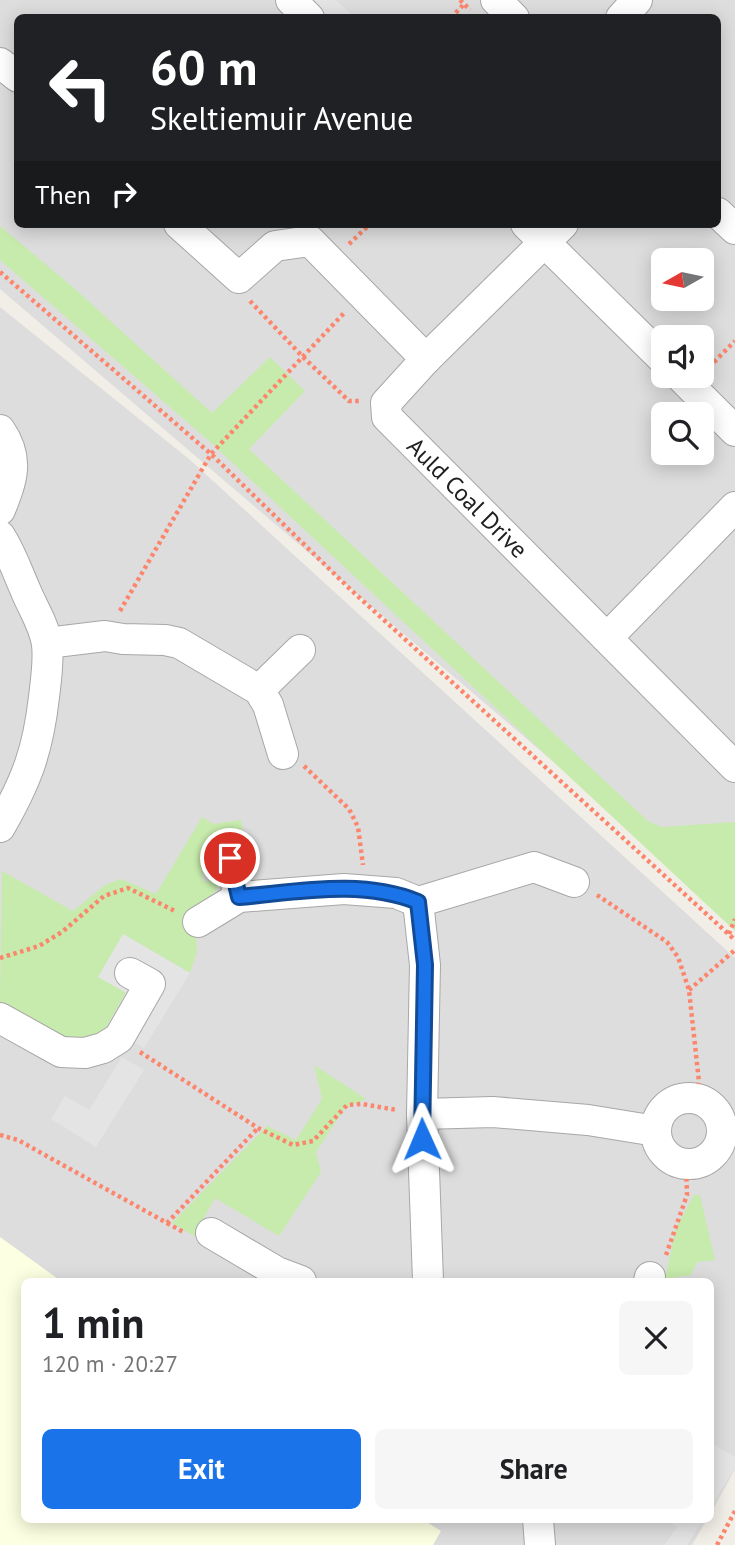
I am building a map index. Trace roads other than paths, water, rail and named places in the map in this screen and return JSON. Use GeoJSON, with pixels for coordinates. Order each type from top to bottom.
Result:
{"type":"FeatureCollection","features":[{"type":"Feature","properties":{"kind":"street"},"geometry":{"type":"LineString","coordinates":[[291,0],[305,14]]}},
{"type":"Feature","properties":{"kind":"street"},"geometry":{"type":"LineString","coordinates":[[496,0],[510,14]]}},
{"type":"Feature","properties":{"kind":"street"},"geometry":{"type":"LineString","coordinates":[[625,14],[637,0]]}},
{"type":"Feature","properties":{"kind":"street"},"geometry":{"type":"LineString","coordinates":[[0,63],[14,74]]}},
{"type":"Feature","properties":{"kind":"street"},"geometry":{"type":"LineString","coordinates":[[721,216],[735,229]]}},
{"type":"Feature","properties":{"kind":"street"},"geometry":{"type":"LineString","coordinates":[[183,228],[239,278],[275,246],[310,241],[426,359],[545,230],[651,346]]}},
{"type":"Feature","properties":{"kind":"street","name":"Auld Coal Drive"},"geometry":{"type":"LineString","coordinates":[[426,359],[386,403],[387,417],[735,766]]}},
{"type":"Feature","properties":{"kind":"street"},"geometry":{"type":"LineString","coordinates":[[692,388],[735,431]]}},
{"type":"Feature","properties":{"kind":"street"},"geometry":{"type":"LineString","coordinates":[[0,430],[8,441],[13,480],[0,510]]}},
{"type":"Feature","properties":{"kind":"street"},"geometry":{"type":"LineString","coordinates":[[607,638],[735,508]]}},
{"type":"Feature","properties":{"kind":"street"},"geometry":{"type":"LineString","coordinates":[[0,536],[18,569],[47,643],[47,678],[38,743],[21,790],[0,827]]}},
{"type":"Feature","properties":{"kind":"street"},"geometry":{"type":"LineString","coordinates":[[47,643],[105,636],[179,643],[259,690],[268,705],[284,754]]}},
{"type":"Feature","properties":{"kind":"street"},"geometry":{"type":"LineString","coordinates":[[259,690],[300,650]]}},
{"type":"Feature","properties":{"kind":"street"},"geometry":{"type":"LineString","coordinates":[[198,922],[239,897],[344,889],[396,893],[418,902],[533,857],[574,882]]}},
{"type":"Feature","properties":{"kind":"street"},"geometry":{"type":"LineString","coordinates":[[230,858],[239,897]]}},
{"type":"Feature","properties":{"kind":"street"},"geometry":{"type":"LineString","coordinates":[[418,902],[425,965],[422,1278]]}},
{"type":"Feature","properties":{"kind":"street"},"geometry":{"type":"LineString","coordinates":[[0,1018],[61,1052],[85,1053],[103,1048],[119,1038],[150,984],[130,973]]}},
{"type":"Feature","properties":{"kind":"street"},"geometry":{"type":"LineString","coordinates":[[683,1098],[695,1098],[705,1102],[719,1117],[722,1138],[711,1157],[701,1162],[686,1164],[670,1158],[663,1151],[656,1131],[658,1119],[673,1102],[683,1098]]}},
{"type":"Feature","properties":{"kind":"street"},"geometry":{"type":"LineString","coordinates":[[422,1114],[493,1112],[588,1120],[656,1131]]}},
{"type":"Feature","properties":{"kind":"street"},"geometry":{"type":"LineString","coordinates":[[211,1233],[283,1278]]}},
{"type":"Feature","properties":{"kind":"street"},"geometry":{"type":"LineString","coordinates":[[538,1523],[540,1545]]}}]}
